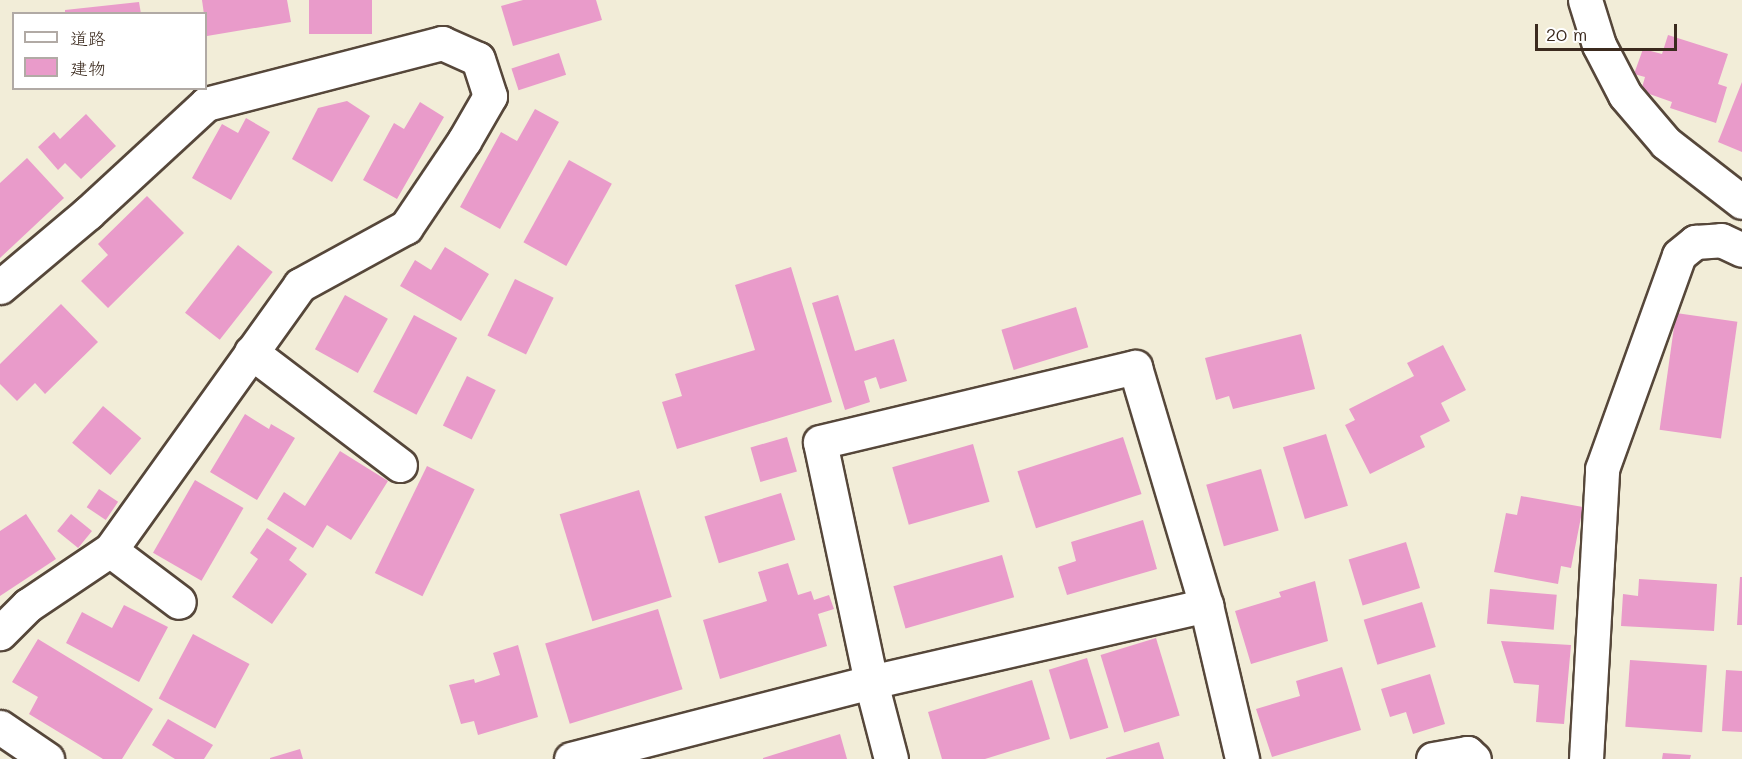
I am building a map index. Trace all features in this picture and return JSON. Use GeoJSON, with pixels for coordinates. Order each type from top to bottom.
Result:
{"type":"FeatureCollection","features":[{"type":"Feature","properties":{"kind":"street"},"geometry":{"type":"LineString","coordinates":[[1585,0],[1599,45],[1625,95],[1666,142],[1742,202]]}},
{"type":"Feature","properties":{"kind":"street"},"geometry":{"type":"LineString","coordinates":[[0,287],[88,213],[206,104],[442,43],[478,59],[490,96],[464,141],[406,227],[300,285],[110,549],[28,605],[0,633]]}},
{"type":"Feature","properties":{"kind":"street"},"geometry":{"type":"LineString","coordinates":[[1586,759],[1602,469],[1679,255],[1695,242],[1721,240],[1742,250]]}},
{"type":"Feature","properties":{"kind":"street"},"geometry":{"type":"LineString","coordinates":[[251,352],[400,465]]}},
{"type":"Feature","properties":{"kind":"street"},"geometry":{"type":"LineString","coordinates":[[891,759],[871,682],[820,442],[1135,367],[1206,605],[1242,759]]}},
{"type":"Feature","properties":{"kind":"street"},"geometry":{"type":"LineString","coordinates":[[110,549],[178,602]]}},
{"type":"Feature","properties":{"kind":"street"},"geometry":{"type":"LineString","coordinates":[[572,759],[871,682],[1206,605]]}},
{"type":"Feature","properties":{"kind":"street"},"geometry":{"type":"LineString","coordinates":[[0,727],[47,759]]}},
{"type":"Feature","properties":{"kind":"street"},"geometry":{"type":"LineString","coordinates":[[1433,759],[1467,753],[1474,759]]}},
{"type":"Feature","properties":{"kind":"building"},"geometry":{"type":"Polygon","coordinates":[[[202,0],[287,0],[291,22],[207,36],[207,12],[204,12],[202,0]]]}},
{"type":"Feature","properties":{"kind":"building"},"geometry":{"type":"Polygon","coordinates":[[[309,0],[372,0],[372,34],[309,34],[309,0]]]}},
{"type":"Feature","properties":{"kind":"building"},"geometry":{"type":"Polygon","coordinates":[[[523,0],[596,0],[602,20],[513,46],[501,6],[523,0]]]}},
{"type":"Feature","properties":{"kind":"building"},"geometry":{"type":"Polygon","coordinates":[[[139,2],[141,12],[65,12],[65,10],[139,2]]]}},
{"type":"Feature","properties":{"kind":"building"},"geometry":{"type":"Polygon","coordinates":[[[1668,35],[1728,54],[1718,84],[1727,87],[1716,123],[1670,108],[1672,102],[1641,91],[1645,77],[1634,74],[1643,49],[1662,54],[1668,35]]]}},
{"type":"Feature","properties":{"kind":"building"},"geometry":{"type":"Polygon","coordinates":[[[559,53],[566,75],[519,90],[511,68],[559,53]]]}},
{"type":"Feature","properties":{"kind":"building"},"geometry":{"type":"Polygon","coordinates":[[[1742,82],[1742,152],[1718,142],[1742,82]]]}},
{"type":"Feature","properties":{"kind":"building"},"geometry":{"type":"Polygon","coordinates":[[[347,101],[370,116],[332,182],[292,159],[318,108],[347,101]]]}},
{"type":"Feature","properties":{"kind":"building"},"geometry":{"type":"Polygon","coordinates":[[[420,102],[444,117],[397,199],[363,180],[394,123],[404,129],[420,102]]]}},
{"type":"Feature","properties":{"kind":"building"},"geometry":{"type":"Polygon","coordinates":[[[535,109],[559,122],[500,229],[460,207],[501,132],[517,141],[535,109]]]}},
{"type":"Feature","properties":{"kind":"building"},"geometry":{"type":"Polygon","coordinates":[[[86,114],[116,146],[81,179],[65,163],[58,170],[38,147],[54,132],[60,139],[86,114]]]}},
{"type":"Feature","properties":{"kind":"building"},"geometry":{"type":"Polygon","coordinates":[[[246,118],[270,132],[231,200],[192,178],[222,124],[238,133],[246,118]]]}},
{"type":"Feature","properties":{"kind":"building"},"geometry":{"type":"Polygon","coordinates":[[[27,158],[64,198],[0,258],[0,183],[27,158]]]}},
{"type":"Feature","properties":{"kind":"building"},"geometry":{"type":"Polygon","coordinates":[[[569,160],[612,184],[566,266],[523,242],[569,160]]]}},
{"type":"Feature","properties":{"kind":"building"},"geometry":{"type":"Polygon","coordinates":[[[147,196],[184,233],[108,308],[81,281],[108,255],[98,244],[147,196]]]}},
{"type":"Feature","properties":{"kind":"building"},"geometry":{"type":"Polygon","coordinates":[[[238,245],[273,272],[220,340],[185,313],[238,245]]]}},
{"type":"Feature","properties":{"kind":"building"},"geometry":{"type":"Polygon","coordinates":[[[445,247],[489,274],[461,321],[400,286],[415,260],[431,270],[445,247]]]}},
{"type":"Feature","properties":{"kind":"building"},"geometry":{"type":"Polygon","coordinates":[[[791,267],[832,402],[677,449],[662,402],[682,396],[675,374],[755,350],[735,285],[791,267]]]}},
{"type":"Feature","properties":{"kind":"building"},"geometry":{"type":"Polygon","coordinates":[[[515,279],[554,298],[526,354],[487,336],[515,279]]]}},
{"type":"Feature","properties":{"kind":"building"},"geometry":{"type":"Polygon","coordinates":[[[345,295],[388,319],[358,373],[315,349],[345,295]]]}},
{"type":"Feature","properties":{"kind":"building"},"geometry":{"type":"Polygon","coordinates":[[[838,295],[855,351],[894,339],[907,381],[880,389],[876,377],[864,381],[870,402],[845,410],[812,303],[838,295]]]}},
{"type":"Feature","properties":{"kind":"building"},"geometry":{"type":"Polygon","coordinates":[[[61,304],[98,342],[45,394],[35,383],[17,401],[0,384],[0,364],[61,304]]]}},
{"type":"Feature","properties":{"kind":"building"},"geometry":{"type":"Polygon","coordinates":[[[1076,307],[1088,347],[1014,370],[1001,330],[1076,307]]]}},
{"type":"Feature","properties":{"kind":"building"},"geometry":{"type":"Polygon","coordinates":[[[1676,313],[1737,322],[1721,438],[1660,430],[1676,313]]]}},
{"type":"Feature","properties":{"kind":"building"},"geometry":{"type":"Polygon","coordinates":[[[414,315],[457,338],[416,415],[373,392],[414,315]]]}},
{"type":"Feature","properties":{"kind":"building"},"geometry":{"type":"Polygon","coordinates":[[[1301,334],[1315,389],[1233,409],[1229,396],[1216,400],[1205,358],[1301,334]]]}},
{"type":"Feature","properties":{"kind":"building"},"geometry":{"type":"Polygon","coordinates":[[[1443,345],[1466,390],[1441,403],[1450,421],[1420,436],[1425,447],[1370,474],[1345,425],[1355,420],[1349,409],[1414,376],[1407,363],[1443,345]]]}},
{"type":"Feature","properties":{"kind":"building"},"geometry":{"type":"Polygon","coordinates":[[[467,376],[496,390],[472,439],[443,425],[467,376]]]}},
{"type":"Feature","properties":{"kind":"building"},"geometry":{"type":"Polygon","coordinates":[[[103,406],[141,438],[110,475],[72,443],[103,406]]]}},
{"type":"Feature","properties":{"kind":"building"},"geometry":{"type":"Polygon","coordinates":[[[245,414],[269,429],[271,424],[295,438],[257,500],[210,472],[245,414]]]}},
{"type":"Feature","properties":{"kind":"building"},"geometry":{"type":"Polygon","coordinates":[[[1326,434],[1348,506],[1305,519],[1283,447],[1326,434]]]}},
{"type":"Feature","properties":{"kind":"building"},"geometry":{"type":"Polygon","coordinates":[[[787,437],[797,472],[760,482],[750,447],[787,437]]]}},
{"type":"Feature","properties":{"kind":"building"},"geometry":{"type":"Polygon","coordinates":[[[1123,437],[1142,494],[1036,528],[1017,471],[1123,437]]]}},
{"type":"Feature","properties":{"kind":"building"},"geometry":{"type":"Polygon","coordinates":[[[973,444],[990,502],[909,525],[892,467],[973,444]]]}},
{"type":"Feature","properties":{"kind":"building"},"geometry":{"type":"Polygon","coordinates":[[[340,451],[388,481],[351,540],[327,525],[313,548],[267,519],[284,492],[305,506],[340,451]]]}},
{"type":"Feature","properties":{"kind":"building"},"geometry":{"type":"Polygon","coordinates":[[[427,466],[475,489],[422,596],[375,573],[427,466]]]}},
{"type":"Feature","properties":{"kind":"building"},"geometry":{"type":"Polygon","coordinates":[[[1261,469],[1279,531],[1224,546],[1206,485],[1261,469]]]}},
{"type":"Feature","properties":{"kind":"building"},"geometry":{"type":"Polygon","coordinates":[[[195,480],[243,508],[201,581],[153,553],[195,480]]]}},
{"type":"Feature","properties":{"kind":"building"},"geometry":{"type":"Polygon","coordinates":[[[99,489],[118,502],[106,520],[87,507],[99,489]]]}},
{"type":"Feature","properties":{"kind":"building"},"geometry":{"type":"Polygon","coordinates":[[[639,490],[672,597],[592,621],[560,514],[639,490]]]}},
{"type":"Feature","properties":{"kind":"building"},"geometry":{"type":"Polygon","coordinates":[[[781,493],[795,540],[719,563],[704,516],[781,493]]]}},
{"type":"Feature","properties":{"kind":"building"},"geometry":{"type":"Polygon","coordinates":[[[1521,496],[1583,507],[1571,568],[1561,566],[1558,584],[1494,572],[1506,513],[1517,515],[1521,496]]]}},
{"type":"Feature","properties":{"kind":"building"},"geometry":{"type":"Polygon","coordinates":[[[26,514],[56,559],[0,596],[0,531],[26,514]]]}},
{"type":"Feature","properties":{"kind":"building"},"geometry":{"type":"Polygon","coordinates":[[[71,514],[92,531],[78,548],[57,531],[71,514]]]}},
{"type":"Feature","properties":{"kind":"building"},"geometry":{"type":"Polygon","coordinates":[[[1143,520],[1157,569],[1067,595],[1058,567],[1076,561],[1071,542],[1143,520]]]}},
{"type":"Feature","properties":{"kind":"building"},"geometry":{"type":"Polygon","coordinates":[[[267,528],[297,548],[289,560],[307,574],[272,624],[232,597],[258,559],[250,553],[267,528]]]}},
{"type":"Feature","properties":{"kind":"building"},"geometry":{"type":"Polygon","coordinates":[[[1406,542],[1420,588],[1363,605],[1349,560],[1406,542]]]}},
{"type":"Feature","properties":{"kind":"building"},"geometry":{"type":"Polygon","coordinates":[[[1002,555],[1014,597],[906,628],[893,586],[1002,555]]]}},
{"type":"Feature","properties":{"kind":"building"},"geometry":{"type":"Polygon","coordinates":[[[788,563],[798,595],[811,591],[814,600],[829,595],[834,609],[818,614],[827,646],[720,679],[703,620],[767,601],[758,572],[788,563]]]}},
{"type":"Feature","properties":{"kind":"building"},"geometry":{"type":"Polygon","coordinates":[[[1740,577],[1742,577],[1742,625],[1737,625],[1740,577]]]}},
{"type":"Feature","properties":{"kind":"building"},"geometry":{"type":"Polygon","coordinates":[[[1639,579],[1717,584],[1714,631],[1621,626],[1623,594],[1638,596],[1639,579]]]}},
{"type":"Feature","properties":{"kind":"building"},"geometry":{"type":"Polygon","coordinates":[[[1315,581],[1328,641],[1251,664],[1235,611],[1281,597],[1279,592],[1315,581]]]}},
{"type":"Feature","properties":{"kind":"building"},"geometry":{"type":"Polygon","coordinates":[[[1490,589],[1557,595],[1554,630],[1487,624],[1490,589]]]}},
{"type":"Feature","properties":{"kind":"building"},"geometry":{"type":"Polygon","coordinates":[[[1422,602],[1436,647],[1377,665],[1364,620],[1422,602]]]}},
{"type":"Feature","properties":{"kind":"building"},"geometry":{"type":"Polygon","coordinates":[[[124,605],[168,627],[139,682],[66,643],[82,612],[112,628],[124,605]]]}},
{"type":"Feature","properties":{"kind":"building"},"geometry":{"type":"Polygon","coordinates":[[[658,609],[683,689],[570,724],[545,643],[658,609]]]}},
{"type":"Feature","properties":{"kind":"building"},"geometry":{"type":"Polygon","coordinates":[[[193,634],[250,664],[215,729],[159,698],[193,634]]]}},
{"type":"Feature","properties":{"kind":"building"},"geometry":{"type":"Polygon","coordinates":[[[1156,638],[1180,715],[1124,732],[1101,655],[1156,638]]]}},
{"type":"Feature","properties":{"kind":"building"},"geometry":{"type":"Polygon","coordinates":[[[38,639],[153,709],[122,759],[103,759],[29,714],[38,697],[12,682],[38,639]]]}},
{"type":"Feature","properties":{"kind":"building"},"geometry":{"type":"Polygon","coordinates":[[[1501,641],[1571,645],[1564,724],[1536,722],[1539,685],[1514,683],[1501,641]]]}},
{"type":"Feature","properties":{"kind":"building"},"geometry":{"type":"Polygon","coordinates":[[[518,645],[538,717],[478,735],[474,721],[461,724],[449,685],[474,679],[475,683],[500,675],[493,653],[518,645]]]}},
{"type":"Feature","properties":{"kind":"building"},"geometry":{"type":"Polygon","coordinates":[[[1087,658],[1108,728],[1070,740],[1049,670],[1087,658]]]}},
{"type":"Feature","properties":{"kind":"building"},"geometry":{"type":"Polygon","coordinates":[[[1630,660],[1707,665],[1702,732],[1625,727],[1630,660]]]}},
{"type":"Feature","properties":{"kind":"building"},"geometry":{"type":"Polygon","coordinates":[[[1342,667],[1361,730],[1272,757],[1256,709],[1300,696],[1296,681],[1342,667]]]}},
{"type":"Feature","properties":{"kind":"building"},"geometry":{"type":"Polygon","coordinates":[[[1726,670],[1742,671],[1742,732],[1722,731],[1726,670]]]}},
{"type":"Feature","properties":{"kind":"building"},"geometry":{"type":"Polygon","coordinates":[[[1430,674],[1445,724],[1413,734],[1406,712],[1390,717],[1381,689],[1430,674]]]}},
{"type":"Feature","properties":{"kind":"building"},"geometry":{"type":"Polygon","coordinates":[[[1032,680],[1050,739],[985,759],[942,759],[928,712],[1032,680]]]}},
{"type":"Feature","properties":{"kind":"building"},"geometry":{"type":"Polygon","coordinates":[[[168,719],[213,745],[204,759],[175,759],[152,745],[168,719]]]}},
{"type":"Feature","properties":{"kind":"building"},"geometry":{"type":"Polygon","coordinates":[[[840,734],[847,759],[763,759],[763,758],[840,734]]]}},
{"type":"Feature","properties":{"kind":"building"},"geometry":{"type":"Polygon","coordinates":[[[1159,742],[1164,759],[1106,759],[1106,758],[1159,742]]]}},
{"type":"Feature","properties":{"kind":"building"},"geometry":{"type":"Polygon","coordinates":[[[300,749],[303,759],[270,759],[270,758],[300,749]]]}},
{"type":"Feature","properties":{"kind":"building"},"geometry":{"type":"Polygon","coordinates":[[[1663,753],[1691,755],[1690,759],[1662,759],[1663,753]]]}}]}
